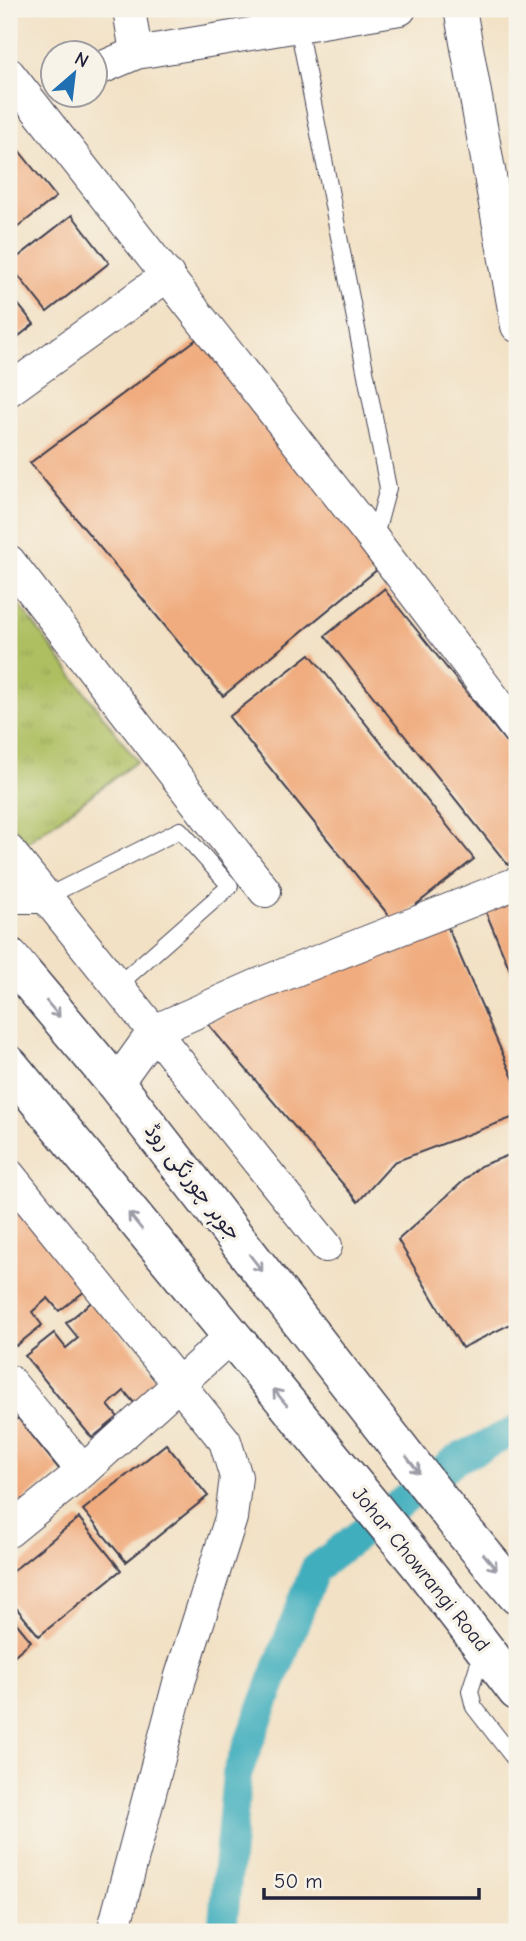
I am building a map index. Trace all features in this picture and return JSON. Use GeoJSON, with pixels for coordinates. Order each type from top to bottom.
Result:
{"type":"FeatureCollection","features":[{"type":"Feature","properties":{"kind":"main road","name":"جوہر چورنگی روڈ"},"geometry":{"type":"LineString","coordinates":[[9,957],[116,1084],[462,1529],[517,1595]]}},
{"type":"Feature","properties":{"kind":"main road"},"geometry":{"type":"LineString","coordinates":[[9,1065],[230,1337]]}},
{"type":"Feature","properties":{"kind":"main road","name":"Johar Chowrangi Road"},"geometry":{"type":"LineString","coordinates":[[230,1337],[420,1565],[517,1691]]}},
{"type":"Feature","properties":{"kind":"street"},"geometry":{"type":"LineString","coordinates":[[129,9],[136,53]]}},
{"type":"Feature","properties":{"kind":"street"},"geometry":{"type":"LineString","coordinates":[[108,65],[136,53],[400,9]]}},
{"type":"Feature","properties":{"kind":"street"},"geometry":{"type":"LineString","coordinates":[[460,9],[517,326]]}},
{"type":"Feature","properties":{"kind":"street"},"geometry":{"type":"LineString","coordinates":[[9,74],[38,93]]}},
{"type":"Feature","properties":{"kind":"street"},"geometry":{"type":"LineString","coordinates":[[50,108],[168,275],[517,729]]}},
{"type":"Feature","properties":{"kind":"street"},"geometry":{"type":"LineString","coordinates":[[9,390],[168,275]]}},
{"type":"Feature","properties":{"kind":"street"},"geometry":{"type":"LineString","coordinates":[[9,561],[265,891]]}},
{"type":"Feature","properties":{"kind":"street"},"geometry":{"type":"LineString","coordinates":[[9,851],[326,1247]]}},
{"type":"Feature","properties":{"kind":"street"},"geometry":{"type":"LineString","coordinates":[[116,1084],[154,1031],[260,984],[517,883]]}},
{"type":"Feature","properties":{"kind":"street"},"geometry":{"type":"LineString","coordinates":[[9,897],[46,897]]}},
{"type":"Feature","properties":{"kind":"street"},"geometry":{"type":"LineString","coordinates":[[9,1175],[225,1441],[236,1477],[235,1497],[180,1679],[113,1932]]}},
{"type":"Feature","properties":{"kind":"street"},"geometry":{"type":"LineString","coordinates":[[9,1531],[83,1471],[230,1337]]}},
{"type":"Feature","properties":{"kind":"street"},"geometry":{"type":"LineString","coordinates":[[9,1381],[83,1471]]}},
{"type":"Feature","properties":{"kind":"lane"},"geometry":{"type":"LineString","coordinates":[[298,26],[388,488],[374,540]]}},
{"type":"Feature","properties":{"kind":"lane"},"geometry":{"type":"LineString","coordinates":[[46,897],[180,830],[230,886],[118,985]]}},
{"type":"Feature","properties":{"kind":"lane"},"geometry":{"type":"LineString","coordinates":[[484,1648],[470,1691],[474,1707],[517,1762]]}},
{"type":"Feature","properties":{"kind":"green space"},"geometry":{"type":"Polygon","coordinates":[[[9,591],[137,761],[27,843],[9,821],[9,591]]]}},
{"type":"Feature","properties":{"kind":"building"},"geometry":{"type":"Polygon","coordinates":[[[9,138],[56,197],[9,234],[9,138]]]}},
{"type":"Feature","properties":{"kind":"building"},"geometry":{"type":"Polygon","coordinates":[[[72,215],[109,263],[47,312],[9,264],[72,215]]]}},
{"type":"Feature","properties":{"kind":"building"},"geometry":{"type":"Polygon","coordinates":[[[9,293],[34,324],[9,344],[9,293]]]}},
{"type":"Feature","properties":{"kind":"building"},"geometry":{"type":"Polygon","coordinates":[[[201,336],[384,564],[223,696],[30,463],[201,336]]]}},
{"type":"Feature","properties":{"kind":"building"},"geometry":{"type":"Polygon","coordinates":[[[384,589],[517,756],[517,857],[508,865],[325,636],[384,589]]]}},
{"type":"Feature","properties":{"kind":"building"},"geometry":{"type":"Polygon","coordinates":[[[310,654],[474,859],[394,922],[229,717],[310,654]]]}},
{"type":"Feature","properties":{"kind":"building"},"geometry":{"type":"Polygon","coordinates":[[[517,897],[517,987],[485,910],[517,897]]]}},
{"type":"Feature","properties":{"kind":"building"},"geometry":{"type":"Polygon","coordinates":[[[445,921],[517,1087],[517,1116],[394,1162],[358,1202],[207,1023],[445,921]]]}},
{"type":"Feature","properties":{"kind":"building"},"geometry":{"type":"Polygon","coordinates":[[[517,1152],[517,1321],[462,1348],[398,1240],[480,1166],[517,1152]]]}},
{"type":"Feature","properties":{"kind":"building"},"geometry":{"type":"Polygon","coordinates":[[[17,1208],[85,1291],[59,1311],[48,1298],[32,1312],[42,1325],[16,1346],[9,1337],[9,1215],[17,1208]]]}},
{"type":"Feature","properties":{"kind":"building"},"geometry":{"type":"Polygon","coordinates":[[[93,1301],[160,1384],[135,1404],[124,1391],[108,1405],[118,1417],[92,1438],[25,1356],[54,1333],[66,1348],[78,1338],[66,1323],[93,1301]]]}},
{"type":"Feature","properties":{"kind":"building"},"geometry":{"type":"Polygon","coordinates":[[[18,1418],[60,1470],[9,1512],[9,1425],[18,1418]]]}},
{"type":"Feature","properties":{"kind":"building"},"geometry":{"type":"Polygon","coordinates":[[[166,1444],[208,1496],[126,1562],[83,1510],[166,1444]]]}},
{"type":"Feature","properties":{"kind":"building"},"geometry":{"type":"Polygon","coordinates":[[[79,1518],[121,1570],[39,1636],[9,1599],[9,1574],[79,1518]]]}},
{"type":"Feature","properties":{"kind":"building"},"geometry":{"type":"Polygon","coordinates":[[[9,1614],[31,1641],[9,1660],[9,1614]]]}},
{"type":"Feature","properties":{"kind":"waterway"},"geometry":{"type":"LineString","coordinates":[[222,1932],[237,1774],[315,1569],[455,1460],[517,1430]]}}]}
